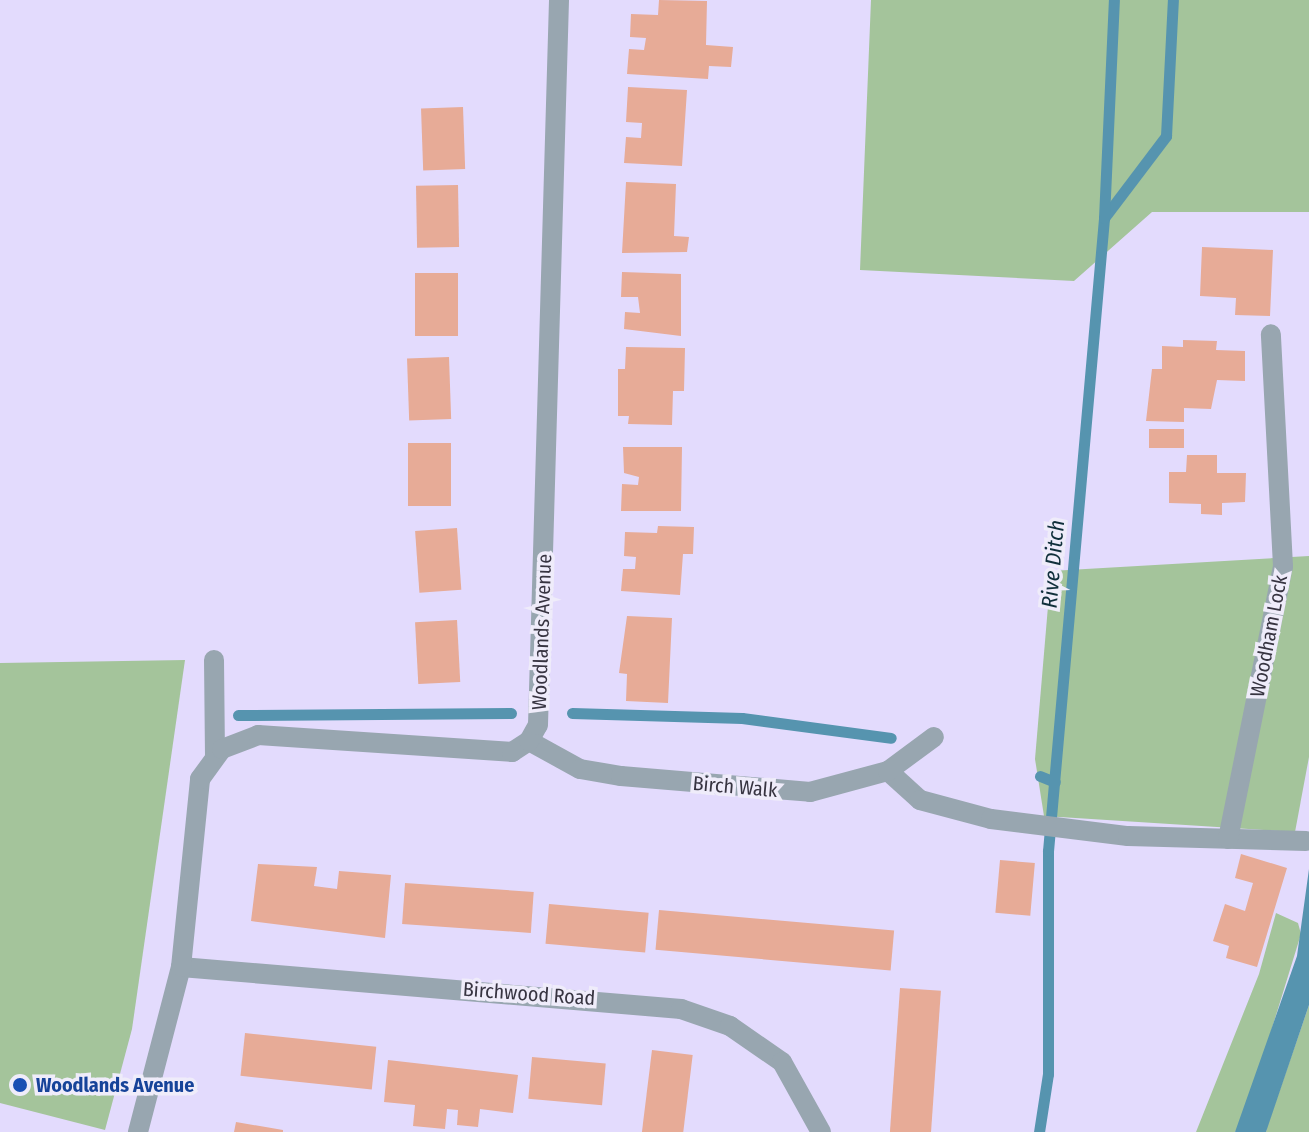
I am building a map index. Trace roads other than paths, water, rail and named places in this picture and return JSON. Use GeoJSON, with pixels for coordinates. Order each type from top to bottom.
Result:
{"type":"FeatureCollection","features":[{"type":"Feature","properties":{"kind":"street","name":"Woodlands Avenue"},"geometry":{"type":"LineString","coordinates":[[529,741],[543,696],[559,0]]}},
{"type":"Feature","properties":{"kind":"street","name":"Woodham Lock"},"geometry":{"type":"LineString","coordinates":[[1228,839],[1283,566],[1271,334]]}},
{"type":"Feature","properties":{"kind":"street"},"geometry":{"type":"LineString","coordinates":[[214,660],[215,756]]}},
{"type":"Feature","properties":{"kind":"street"},"geometry":{"type":"LineString","coordinates":[[138,1132],[181,967],[198,790],[215,756],[232,742],[258,735],[505,752],[529,741]]}},
{"type":"Feature","properties":{"kind":"street","name":"Birch Walk"},"geometry":{"type":"LineString","coordinates":[[529,741],[580,769],[748,788],[832,790],[888,771],[934,737]]}},
{"type":"Feature","properties":{"kind":"street"},"geometry":{"type":"LineString","coordinates":[[888,771],[900,788],[941,809],[1040,826],[1306,841]]}},
{"type":"Feature","properties":{"kind":"street","name":"Birchwood Road"},"geometry":{"type":"LineString","coordinates":[[181,967],[681,1009],[730,1026],[782,1062],[821,1132]]}},
{"type":"Feature","properties":{"kind":"water"},"geometry":{"type":"Polygon","coordinates":[[[1309,869],[1309,1005],[1266,1132],[1235,1132],[1297,956],[1309,869]]]}},
{"type":"Feature","properties":{"kind":"waterway","name":"Rive Ditch"},"geometry":{"type":"LineString","coordinates":[[1039,1132],[1048,1074],[1048,851],[1104,218],[1114,0]]}},
{"type":"Feature","properties":{"kind":"waterway"},"geometry":{"type":"LineString","coordinates":[[1104,218],[1166,136],[1173,0]]}},
{"type":"Feature","properties":{"kind":"waterway"},"geometry":{"type":"LineString","coordinates":[[238,715],[511,713]]}},
{"type":"Feature","properties":{"kind":"waterway"},"geometry":{"type":"LineString","coordinates":[[572,713],[742,718],[891,738]]}},
{"type":"Feature","properties":{"kind":"waterway"},"geometry":{"type":"LineString","coordinates":[[1040,776],[1055,782]]}},
{"type":"Feature","properties":{"kind":"place","name":"Woodlands Avenue"},"geometry":{"type":"Point","coordinates":[20,1085]}}]}
